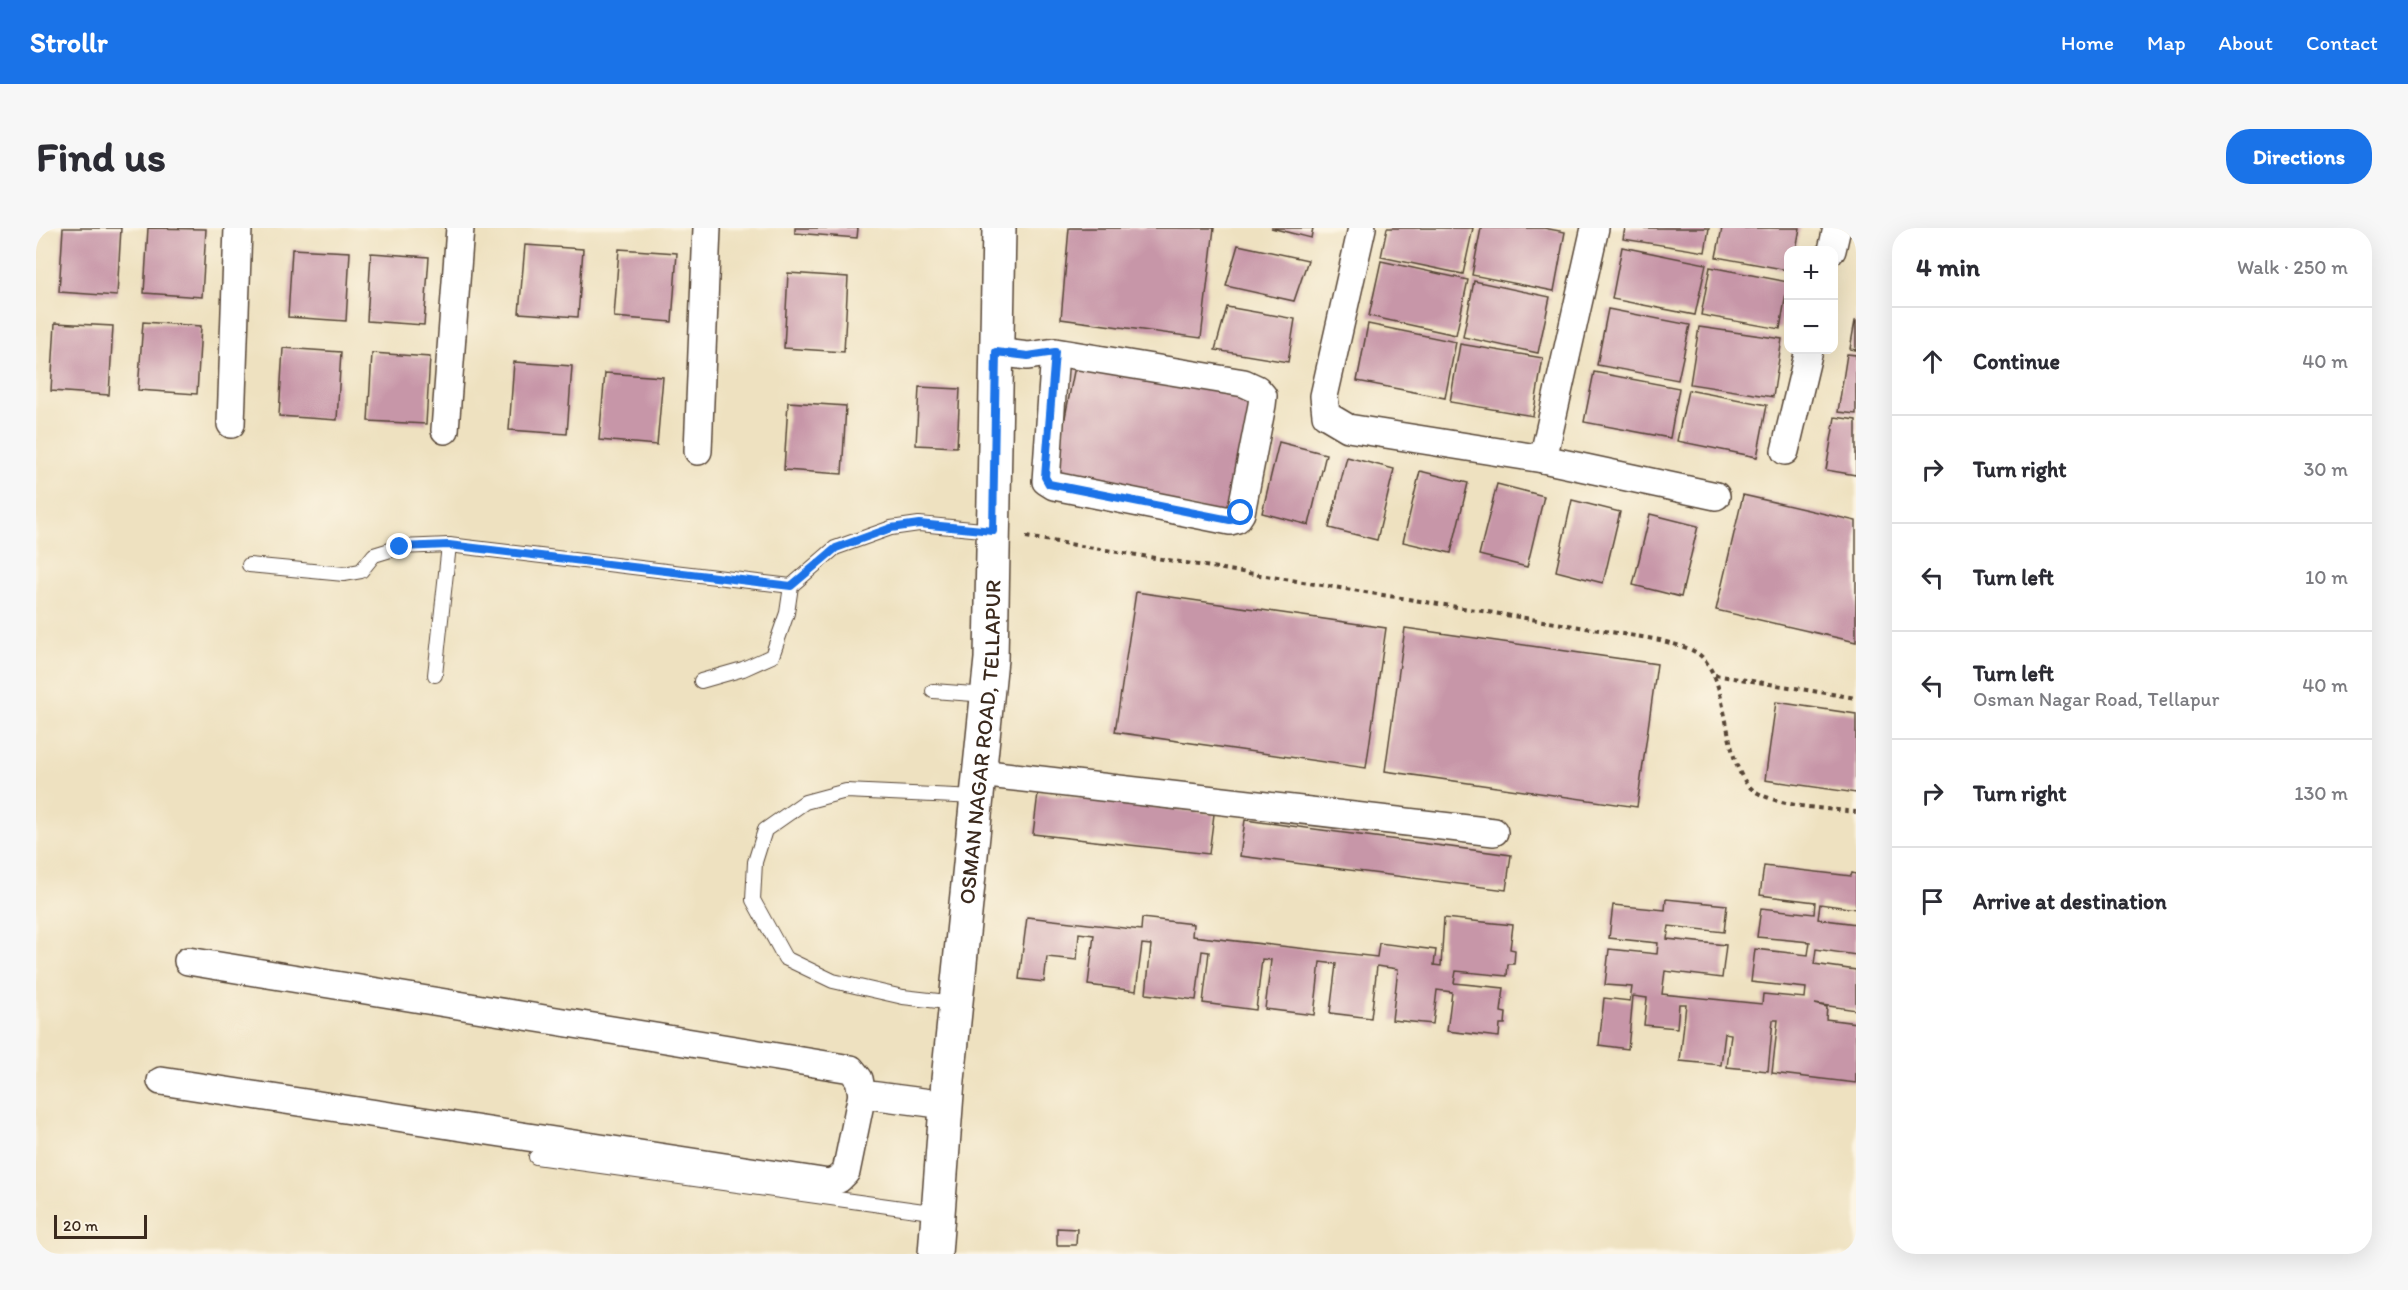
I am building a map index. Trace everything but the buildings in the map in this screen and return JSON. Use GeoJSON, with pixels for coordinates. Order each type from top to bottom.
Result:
{"type":"FeatureCollection","features":[{"type":"Feature","properties":{"kind":"street"},"geometry":{"type":"LineString","coordinates":[[231,424],[238,228]]}},
{"type":"Feature","properties":{"kind":"street"},"geometry":{"type":"LineString","coordinates":[[444,430],[460,228]]}},
{"type":"Feature","properties":{"kind":"street"},"geometry":{"type":"LineString","coordinates":[[698,451],[707,228]]}},
{"type":"Feature","properties":{"kind":"street","name":"OSMAN NAGAR ROAD, TELLAPUR"},"geometry":{"type":"LineString","coordinates":[[935,1254],[946,1104],[991,659],[999,228]]}},
{"type":"Feature","properties":{"kind":"street"},"geometry":{"type":"LineString","coordinates":[[1362,228],[1323,396],[1326,415],[1348,428],[1543,459],[1716,496]]}},
{"type":"Feature","properties":{"kind":"street"},"geometry":{"type":"LineString","coordinates":[[1543,459],[1595,228]]}},
{"type":"Feature","properties":{"kind":"street"},"geometry":{"type":"LineString","coordinates":[[1833,246],[1837,228]]}},
{"type":"Feature","properties":{"kind":"street"},"geometry":{"type":"LineString","coordinates":[[996,352],[1028,356],[1055,352],[1244,383],[1257,388],[1263,396],[1262,405],[1241,513],[1237,519],[1230,520],[1054,486],[1046,481],[1055,352]]}},
{"type":"Feature","properties":{"kind":"street"},"geometry":{"type":"LineString","coordinates":[[1785,451],[1808,354]]}},
{"type":"Feature","properties":{"kind":"street"},"geometry":{"type":"LineString","coordinates":[[978,785],[1494,832]]}},
{"type":"Feature","properties":{"kind":"street"},"geometry":{"type":"LineString","coordinates":[[160,1081],[829,1183],[839,1179],[846,1172],[862,1094],[859,1079],[851,1069],[188,961]]}},
{"type":"Feature","properties":{"kind":"street"},"geometry":{"type":"LineString","coordinates":[[862,1094],[946,1104]]}},
{"type":"Feature","properties":{"kind":"lane"},"geometry":{"type":"LineString","coordinates":[[701,681],[743,669],[772,656],[787,614],[791,586],[836,548],[891,528],[919,524],[993,531]]}},
{"type":"Feature","properties":{"kind":"lane"},"geometry":{"type":"LineString","coordinates":[[249,565],[344,574],[361,571],[374,555],[400,547],[449,545],[791,586]]}},
{"type":"Feature","properties":{"kind":"lane"},"geometry":{"type":"LineString","coordinates":[[435,675],[449,545]]}},
{"type":"Feature","properties":{"kind":"lane"},"geometry":{"type":"LineString","coordinates":[[933,691],[987,695]]}},
{"type":"Feature","properties":{"kind":"lane"},"geometry":{"type":"LineString","coordinates":[[956,1003],[903,997],[833,981],[785,958],[753,900],[755,862],[765,830],[805,802],[846,791],[934,793],[978,785]]}},
{"type":"Feature","properties":{"kind":"lane"},"geometry":{"type":"LineString","coordinates":[[536,1157],[939,1213]]}},
{"type":"Feature","properties":{"kind":"path"},"geometry":{"type":"LineString","coordinates":[[993,531],[1660,640],[1701,655],[1715,675],[1740,778],[1756,792],[1779,801],[1856,812]]}},
{"type":"Feature","properties":{"kind":"path"},"geometry":{"type":"LineString","coordinates":[[1715,675],[1856,698]]}},
{"type":"Feature","properties":{"kind":"route"},"geometry":{"type":"LineString","coordinates":[[400,547],[449,545],[791,586],[836,548],[891,528],[919,524],[993,531],[996,352],[1028,356],[1055,352],[1045,477],[1049,484],[1230,520],[1237,519],[1241,513]]}}]}
